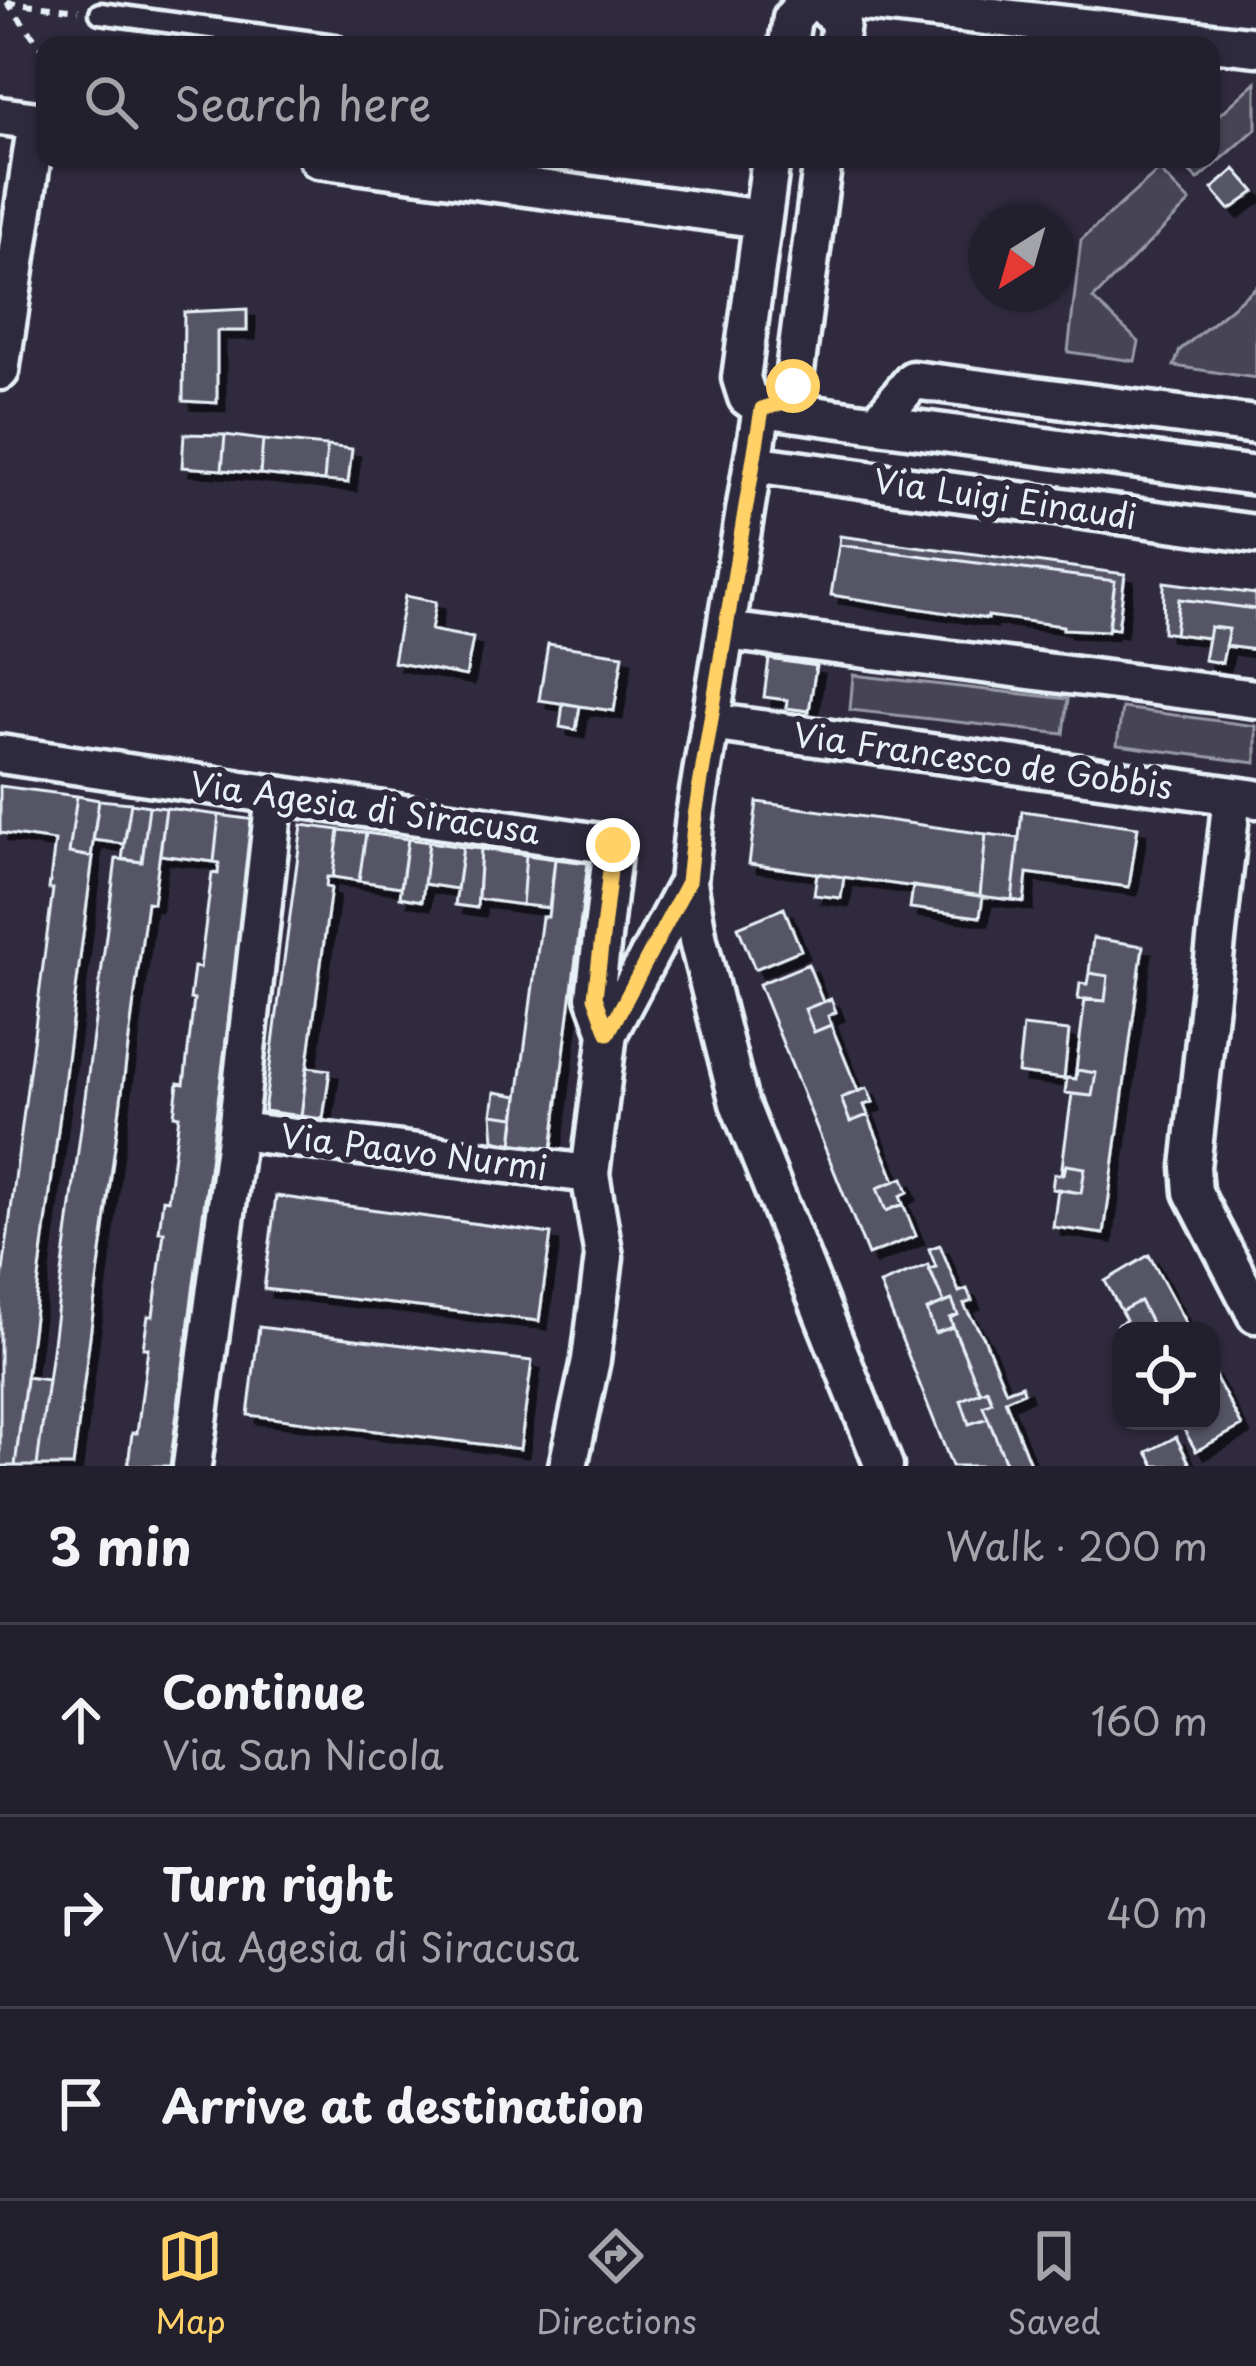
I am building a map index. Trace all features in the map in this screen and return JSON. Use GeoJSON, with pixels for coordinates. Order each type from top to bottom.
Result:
{"type":"FeatureCollection","features":[{"type":"Feature","properties":{"kind":"street"},"geometry":{"type":"LineString","coordinates":[[789,36],[792,18],[808,0]]}},
{"type":"Feature","properties":{"kind":"street"},"geometry":{"type":"LineString","coordinates":[[819,0],[841,22],[839,36]]}},
{"type":"Feature","properties":{"kind":"street"},"geometry":{"type":"LineString","coordinates":[[848,0],[1161,36]]}},
{"type":"Feature","properties":{"kind":"street"},"geometry":{"type":"LineString","coordinates":[[1220,43],[1256,47]]}},
{"type":"Feature","properties":{"kind":"street"},"geometry":{"type":"LineString","coordinates":[[0,116],[36,121]]}},
{"type":"Feature","properties":{"kind":"street"},"geometry":{"type":"LineString","coordinates":[[0,371],[36,152]]}},
{"type":"Feature","properties":{"kind":"street"},"geometry":{"type":"LineString","coordinates":[[385,168],[762,219]]}},
{"type":"Feature","properties":{"kind":"street"},"geometry":{"type":"LineString","coordinates":[[762,409],[747,397],[741,378],[770,168]]}},
{"type":"Feature","properties":{"kind":"street"},"geometry":{"type":"LineString","coordinates":[[762,409],[778,404],[793,386],[822,168]]}},
{"type":"Feature","properties":{"kind":"street"},"geometry":{"type":"LineString","coordinates":[[877,424],[913,380],[1256,425]]}},
{"type":"Feature","properties":{"kind":"street"},"geometry":{"type":"LineString","coordinates":[[762,409],[688,882],[739,1103],[884,1466]]}},
{"type":"Feature","properties":{"kind":"street","name":"Via Luigi Einaudi"},"geometry":{"type":"LineString","coordinates":[[762,409],[1256,476]]}},
{"type":"Feature","properties":{"kind":"street","name":"Via Luigi Einaudi"},"geometry":{"type":"LineString","coordinates":[[753,464],[1256,534]]}},
{"type":"Feature","properties":{"kind":"street"},"geometry":{"type":"LineString","coordinates":[[726,631],[1256,699]]}},
{"type":"Feature","properties":{"kind":"street","name":"Via Francesco de Gobbis"},"geometry":{"type":"LineString","coordinates":[[710,722],[1244,797]]}},
{"type":"Feature","properties":{"kind":"street","name":"Via Agesia di Siracusa"},"geometry":{"type":"LineString","coordinates":[[0,754],[613,845],[595,997],[608,1033]]}},
{"type":"Feature","properties":{"kind":"street","name":"Via Paavo Nurmi"},"geometry":{"type":"LineString","coordinates":[[193,1466],[275,795]]}},
{"type":"Feature","properties":{"kind":"street"},"geometry":{"type":"LineString","coordinates":[[1244,797],[1191,1167],[1193,1192],[1256,1314]]}},
{"type":"Feature","properties":{"kind":"street"},"geometry":{"type":"LineString","coordinates":[[568,1466],[591,1360],[604,1258],[590,1174],[608,1033],[688,882]]}},
{"type":"Feature","properties":{"kind":"street","name":"Via Paavo Nurmi"},"geometry":{"type":"LineString","coordinates":[[237,1131],[590,1174]]}},
{"type":"Feature","properties":{"kind":"lane"},"geometry":{"type":"LineString","coordinates":[[100,13],[269,36]]}},
{"type":"Feature","properties":{"kind":"path"},"geometry":{"type":"LineString","coordinates":[[8,1],[100,13]]}},
{"type":"Feature","properties":{"kind":"path"},"geometry":{"type":"LineString","coordinates":[[8,1],[36,40]]}},
{"type":"Feature","properties":{"kind":"shaded area"},"geometry":{"type":"Polygon","coordinates":[[[1256,82],[1256,129],[1220,161],[1220,115],[1256,82]]]}},
{"type":"Feature","properties":{"kind":"shaded area"},"geometry":{"type":"Polygon","coordinates":[[[1185,168],[1212,168],[1198,180],[1185,168]]]}},
{"type":"Feature","properties":{"kind":"shaded area"},"geometry":{"type":"Polygon","coordinates":[[[1159,170],[1190,202],[1093,299],[1139,342],[1135,361],[1068,352],[1081,240],[1159,170]]]}},
{"type":"Feature","properties":{"kind":"shaded area"},"geometry":{"type":"Polygon","coordinates":[[[1256,287],[1256,378],[1174,366],[1180,350],[1256,287]]]}},
{"type":"Feature","properties":{"kind":"shaded area"},"geometry":{"type":"Polygon","coordinates":[[[853,675],[1068,699],[1064,734],[850,710],[853,675]]]}},
{"type":"Feature","properties":{"kind":"shaded area"},"geometry":{"type":"Polygon","coordinates":[[[1122,708],[1256,726],[1256,763],[1117,745],[1122,708]]]}},
{"type":"Feature","properties":{"kind":"building"},"geometry":{"type":"Polygon","coordinates":[[[1235,169],[1255,192],[1230,210],[1212,189],[1235,169]]]}},
{"type":"Feature","properties":{"kind":"building"},"geometry":{"type":"Polygon","coordinates":[[[247,309],[247,331],[217,331],[217,403],[183,401],[184,312],[247,309]]]}},
{"type":"Feature","properties":{"kind":"building"},"geometry":{"type":"Polygon","coordinates":[[[184,434],[225,435],[222,470],[182,467],[184,434]]]}},
{"type":"Feature","properties":{"kind":"building"},"geometry":{"type":"Polygon","coordinates":[[[225,435],[263,440],[260,474],[222,470],[225,435]]]}},
{"type":"Feature","properties":{"kind":"building"},"geometry":{"type":"Polygon","coordinates":[[[263,440],[327,446],[324,481],[260,474],[263,440]]]}},
{"type":"Feature","properties":{"kind":"building"},"geometry":{"type":"Polygon","coordinates":[[[327,446],[352,449],[348,483],[324,481],[327,446]]]}},
{"type":"Feature","properties":{"kind":"building"},"geometry":{"type":"Polygon","coordinates":[[[840,536],[1125,574],[1118,629],[1109,628],[1115,581],[839,545],[840,536]]]}},
{"type":"Feature","properties":{"kind":"building"},"geometry":{"type":"Polygon","coordinates":[[[839,545],[1115,581],[1108,631],[1063,629],[831,595],[839,545]]]}},
{"type":"Feature","properties":{"kind":"building"},"geometry":{"type":"Polygon","coordinates":[[[1164,582],[1256,594],[1256,609],[1179,599],[1175,634],[1163,632],[1164,582]]]}},
{"type":"Feature","properties":{"kind":"building"},"geometry":{"type":"Polygon","coordinates":[[[405,596],[436,602],[431,630],[473,638],[466,676],[393,662],[405,596]]]}},
{"type":"Feature","properties":{"kind":"building"},"geometry":{"type":"Polygon","coordinates":[[[1179,599],[1256,609],[1256,650],[1225,646],[1229,629],[1210,627],[1208,638],[1175,634],[1179,599]]]}},
{"type":"Feature","properties":{"kind":"building"},"geometry":{"type":"Polygon","coordinates":[[[1210,627],[1229,629],[1222,663],[1204,660],[1210,627]]]}},
{"type":"Feature","properties":{"kind":"building"},"geometry":{"type":"Polygon","coordinates":[[[548,644],[623,655],[614,711],[539,700],[548,644]]]}},
{"type":"Feature","properties":{"kind":"building"},"geometry":{"type":"Polygon","coordinates":[[[769,659],[816,666],[809,711],[786,708],[787,700],[764,697],[769,659]]]}},
{"type":"Feature","properties":{"kind":"building"},"geometry":{"type":"Polygon","coordinates":[[[563,703],[580,706],[576,730],[560,727],[563,703]]]}},
{"type":"Feature","properties":{"kind":"building"},"geometry":{"type":"Polygon","coordinates":[[[0,786],[77,796],[69,853],[93,857],[15,1466],[0,1466],[0,1294],[53,889],[49,889],[55,841],[0,833],[0,786]]]}},
{"type":"Feature","properties":{"kind":"building"},"geometry":{"type":"Polygon","coordinates":[[[77,796],[99,800],[91,857],[69,853],[77,796]]]}},
{"type":"Feature","properties":{"kind":"building"},"geometry":{"type":"Polygon","coordinates":[[[99,800],[131,803],[124,844],[93,840],[99,800]]]}},
{"type":"Feature","properties":{"kind":"building"},"geometry":{"type":"Polygon","coordinates":[[[757,802],[986,834],[980,896],[749,864],[757,802]]]}},
{"type":"Feature","properties":{"kind":"building"},"geometry":{"type":"Polygon","coordinates":[[[131,803],[149,806],[142,862],[122,859],[131,803]]]}},
{"type":"Feature","properties":{"kind":"building"},"geometry":{"type":"Polygon","coordinates":[[[149,806],[166,808],[153,903],[147,902],[73,1466],[37,1466],[116,859],[142,862],[149,806]]]}},
{"type":"Feature","properties":{"kind":"building"},"geometry":{"type":"Polygon","coordinates":[[[166,808],[219,815],[214,862],[160,855],[166,808]]]}},
{"type":"Feature","properties":{"kind":"building"},"geometry":{"type":"Polygon","coordinates":[[[1022,811],[1138,827],[1129,887],[1027,873],[1024,902],[1012,900],[1022,811]]]}},
{"type":"Feature","properties":{"kind":"building"},"geometry":{"type":"Polygon","coordinates":[[[219,815],[255,820],[170,1466],[132,1466],[128,1465],[132,1433],[137,1433],[148,1348],[143,1348],[148,1316],[153,1316],[164,1232],[159,1232],[163,1199],[168,1200],[179,1116],[174,1115],[178,1083],[184,1084],[194,967],[200,968],[212,873],[218,874],[219,863],[214,862],[219,815]]]}},
{"type":"Feature","properties":{"kind":"building"},"geometry":{"type":"Polygon","coordinates":[[[302,825],[339,830],[333,877],[327,877],[326,887],[331,888],[301,1116],[264,1111],[302,825]]]}},
{"type":"Feature","properties":{"kind":"building"},"geometry":{"type":"Polygon","coordinates":[[[339,830],[366,833],[359,881],[333,877],[339,830]]]}},
{"type":"Feature","properties":{"kind":"building"},"geometry":{"type":"Polygon","coordinates":[[[366,833],[408,839],[401,887],[359,881],[366,833]]]}},
{"type":"Feature","properties":{"kind":"building"},"geometry":{"type":"Polygon","coordinates":[[[986,834],[1019,838],[1012,900],[980,896],[986,834]]]}},
{"type":"Feature","properties":{"kind":"building"},"geometry":{"type":"Polygon","coordinates":[[[408,839],[429,842],[422,901],[400,897],[408,839]]]}},
{"type":"Feature","properties":{"kind":"building"},"geometry":{"type":"Polygon","coordinates":[[[429,842],[463,847],[457,889],[424,884],[429,842]]]}},
{"type":"Feature","properties":{"kind":"building"},"geometry":{"type":"Polygon","coordinates":[[[463,847],[481,849],[477,908],[455,905],[463,847]]]}},
{"type":"Feature","properties":{"kind":"building"},"geometry":{"type":"Polygon","coordinates":[[[481,849],[526,855],[522,905],[478,899],[481,849]]]}},
{"type":"Feature","properties":{"kind":"building"},"geometry":{"type":"Polygon","coordinates":[[[526,855],[555,859],[550,908],[522,905],[526,855]]]}},
{"type":"Feature","properties":{"kind":"building"},"geometry":{"type":"Polygon","coordinates":[[[555,859],[588,863],[552,1149],[512,1144],[542,917],[548,917],[555,859]]]}},
{"type":"Feature","properties":{"kind":"building"},"geometry":{"type":"Polygon","coordinates":[[[817,873],[844,877],[841,898],[814,895],[817,873]]]}},
{"type":"Feature","properties":{"kind":"building"},"geometry":{"type":"Polygon","coordinates":[[[913,886],[983,896],[980,917],[910,908],[913,886]]]}},
{"type":"Feature","properties":{"kind":"building"},"geometry":{"type":"Polygon","coordinates":[[[784,908],[801,950],[755,969],[738,927],[784,908]]]}},
{"type":"Feature","properties":{"kind":"building"},"geometry":{"type":"Polygon","coordinates":[[[1093,938],[1143,946],[1104,1234],[1053,1227],[1058,1189],[1081,1193],[1085,1168],[1066,1165],[1061,1174],[1072,1094],[1092,1096],[1096,1073],[1077,1070],[1075,1078],[1085,999],[1105,1001],[1108,976],[1089,973],[1093,938]]]}},
{"type":"Feature","properties":{"kind":"building"},"geometry":{"type":"Polygon","coordinates":[[[808,964],[823,1002],[805,1009],[814,1032],[831,1025],[858,1091],[841,1098],[850,1122],[868,1115],[895,1181],[877,1188],[886,1211],[903,1204],[916,1236],[868,1255],[759,984],[808,964]]]}},
{"type":"Feature","properties":{"kind":"building"},"geometry":{"type":"Polygon","coordinates":[[[1089,973],[1108,976],[1105,1001],[1078,999],[1080,983],[1087,984],[1089,973]]]}},
{"type":"Feature","properties":{"kind":"building"},"geometry":{"type":"Polygon","coordinates":[[[831,999],[836,1012],[828,1016],[831,1025],[814,1032],[805,1009],[831,999]]]}},
{"type":"Feature","properties":{"kind":"building"},"geometry":{"type":"Polygon","coordinates":[[[1023,1026],[1069,1031],[1064,1079],[1018,1073],[1023,1026]]]}},
{"type":"Feature","properties":{"kind":"building"},"geometry":{"type":"Polygon","coordinates":[[[307,1067],[330,1070],[323,1119],[301,1116],[307,1067]]]}},
{"type":"Feature","properties":{"kind":"building"},"geometry":{"type":"Polygon","coordinates":[[[1077,1070],[1096,1073],[1092,1096],[1065,1093],[1067,1078],[1076,1079],[1077,1070]]]}},
{"type":"Feature","properties":{"kind":"building"},"geometry":{"type":"Polygon","coordinates":[[[867,1088],[873,1102],[864,1105],[868,1115],[850,1122],[841,1098],[867,1088]]]}},
{"type":"Feature","properties":{"kind":"building"},"geometry":{"type":"Polygon","coordinates":[[[495,1092],[518,1096],[515,1117],[492,1114],[495,1092]]]}},
{"type":"Feature","properties":{"kind":"building"},"geometry":{"type":"Polygon","coordinates":[[[492,1114],[515,1117],[512,1144],[494,1140],[492,1114]]]}},
{"type":"Feature","properties":{"kind":"building"},"geometry":{"type":"Polygon","coordinates":[[[1066,1165],[1085,1168],[1081,1193],[1052,1189],[1054,1174],[1064,1174],[1066,1165]]]}},
{"type":"Feature","properties":{"kind":"building"},"geometry":{"type":"Polygon","coordinates":[[[903,1178],[908,1192],[900,1196],[903,1204],[886,1211],[877,1188],[903,1178]]]}},
{"type":"Feature","properties":{"kind":"building"},"geometry":{"type":"Polygon","coordinates":[[[276,1196],[551,1234],[539,1321],[264,1289],[276,1196]]]}},
{"type":"Feature","properties":{"kind":"building"},"geometry":{"type":"Polygon","coordinates":[[[940,1245],[959,1292],[967,1289],[972,1301],[964,1304],[1006,1391],[1022,1385],[1024,1392],[1005,1400],[1031,1466],[1007,1466],[983,1406],[992,1402],[987,1389],[980,1392],[950,1318],[958,1315],[952,1300],[944,1303],[929,1269],[936,1267],[929,1249],[940,1245]]]}},
{"type":"Feature","properties":{"kind":"building"},"geometry":{"type":"Polygon","coordinates":[[[1149,1255],[1185,1322],[1150,1322],[1140,1301],[1121,1311],[1105,1281],[1149,1255]]]}},
{"type":"Feature","properties":{"kind":"building"},"geometry":{"type":"Polygon","coordinates":[[[928,1265],[944,1303],[927,1310],[935,1333],[953,1327],[980,1392],[961,1400],[969,1424],[988,1418],[1007,1466],[952,1466],[880,1284],[928,1265]]]}},
{"type":"Feature","properties":{"kind":"building"},"geometry":{"type":"Polygon","coordinates":[[[952,1300],[958,1315],[950,1318],[953,1327],[935,1333],[927,1310],[952,1300]]]}},
{"type":"Feature","properties":{"kind":"building"},"geometry":{"type":"Polygon","coordinates":[[[1140,1301],[1150,1322],[1122,1322],[1126,1320],[1121,1311],[1140,1301]]]}},
{"type":"Feature","properties":{"kind":"building"},"geometry":{"type":"Polygon","coordinates":[[[259,1327],[532,1361],[520,1449],[248,1415],[259,1327]]]}},
{"type":"Feature","properties":{"kind":"building"},"geometry":{"type":"Polygon","coordinates":[[[26,1377],[48,1380],[37,1466],[15,1466],[26,1377]]]}},
{"type":"Feature","properties":{"kind":"building"},"geometry":{"type":"Polygon","coordinates":[[[1220,1386],[1242,1426],[1196,1451],[1184,1430],[1220,1430],[1220,1386]]]}},
{"type":"Feature","properties":{"kind":"building"},"geometry":{"type":"Polygon","coordinates":[[[987,1389],[992,1402],[983,1406],[988,1418],[969,1424],[961,1400],[987,1389]]]}},
{"type":"Feature","properties":{"kind":"building"},"geometry":{"type":"Polygon","coordinates":[[[1176,1437],[1191,1466],[1155,1466],[1147,1452],[1176,1437]]]}},
{"type":"Feature","properties":{"kind":"route"},"geometry":{"type":"LineString","coordinates":[[613,845],[595,997],[608,1033],[688,882],[762,409],[778,404],[793,386]]}}]}
